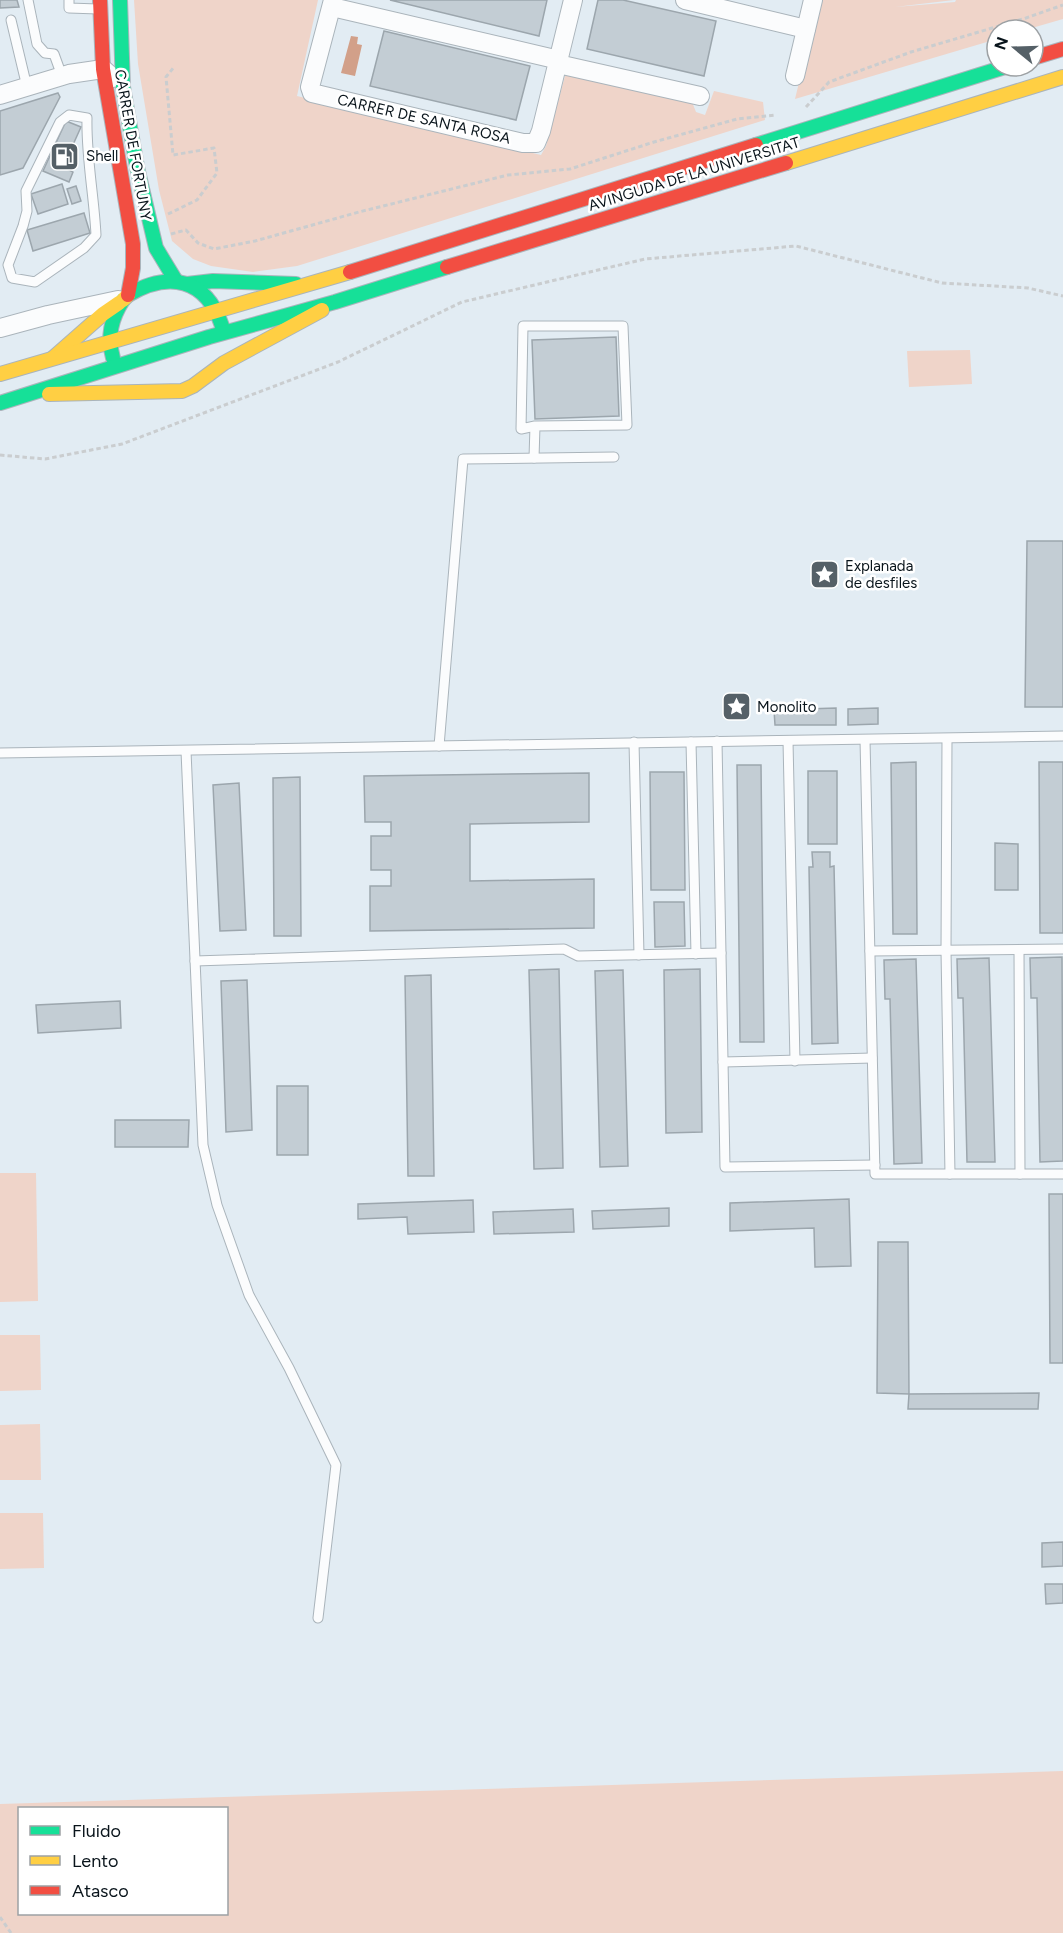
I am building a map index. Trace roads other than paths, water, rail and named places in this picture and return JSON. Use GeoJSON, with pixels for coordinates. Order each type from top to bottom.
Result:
{"type":"FeatureCollection","features":[{"type":"Feature","properties":{"kind":"main road","name":"CARRER DE FORTUNY"},"geometry":{"type":"LineString","coordinates":[[120,0],[123,87],[137,167],[156,248],[182,282]]}},
{"type":"Feature","properties":{"kind":"main road","name":"CARRER DE FORTUNY"},"geometry":{"type":"LineString","coordinates":[[100,5],[103,69],[133,244],[133,268],[125,297]]}},
{"type":"Feature","properties":{"kind":"main road"},"geometry":{"type":"LineString","coordinates":[[1045,54],[1063,49]]}},
{"type":"Feature","properties":{"kind":"main road","name":"AVINGUDA DE LA UNIVERSITAT"},"geometry":{"type":"LineString","coordinates":[[0,374],[217,312],[411,253],[985,73]]}},
{"type":"Feature","properties":{"kind":"main road","name":"AVINGUDA DE LA UNIVERSITAT"},"geometry":{"type":"LineString","coordinates":[[0,403],[1063,77]]}},
{"type":"Feature","properties":{"kind":"main road","name":"AVINGUDA DE LA UNIVERSITAT"},"geometry":{"type":"LineString","coordinates":[[53,358],[103,314],[150,282],[213,281],[303,284]]}},
{"type":"Feature","properties":{"kind":"main road"},"geometry":{"type":"LineString","coordinates":[[182,282],[200,291],[217,312],[223,333],[219,354],[210,372]]}},
{"type":"Feature","properties":{"kind":"main road"},"geometry":{"type":"LineString","coordinates":[[125,297],[114,312],[109,342],[118,367],[132,382],[149,391]]}},
{"type":"Feature","properties":{"kind":"main road","name":"AVINGUDA DE LA UNIVERSITAT"},"geometry":{"type":"LineString","coordinates":[[26,395],[149,391],[166,394],[182,391],[197,384],[210,372],[298,325],[335,302]]}},
{"type":"Feature","properties":{"kind":"street"},"geometry":{"type":"LineString","coordinates":[[559,62],[573,0]]}},
{"type":"Feature","properties":{"kind":"street"},"geometry":{"type":"LineString","coordinates":[[685,0],[806,29]]}},
{"type":"Feature","properties":{"kind":"street"},"geometry":{"type":"LineString","coordinates":[[795,76],[813,0]]}},
{"type":"Feature","properties":{"kind":"street"},"geometry":{"type":"LineString","coordinates":[[332,3],[700,96]]}},
{"type":"Feature","properties":{"kind":"street","name":"CARRER DE SANTA ROSA"},"geometry":{"type":"LineString","coordinates":[[332,3],[310,87],[312,93],[523,143],[536,143],[559,62]]}},
{"type":"Feature","properties":{"kind":"street"},"geometry":{"type":"LineString","coordinates":[[0,95],[62,76],[103,69],[123,87]]}},
{"type":"Feature","properties":{"kind":"street"},"geometry":{"type":"LineString","coordinates":[[0,328],[125,297]]}},
{"type":"Feature","properties":{"kind":"lane"},"geometry":{"type":"LineString","coordinates":[[28,0],[37,44],[45,53],[54,54],[62,76]]}},
{"type":"Feature","properties":{"kind":"lane"},"geometry":{"type":"LineString","coordinates":[[69,4],[100,5]]}},
{"type":"Feature","properties":{"kind":"lane"},"geometry":{"type":"LineString","coordinates":[[11,20],[27,87]]}},
{"type":"Feature","properties":{"kind":"lane"},"geometry":{"type":"LineString","coordinates":[[69,115],[87,118],[86,146],[96,235],[84,248],[35,282],[12,278],[8,265],[27,210],[26,191],[60,122],[69,115]]}},
{"type":"Feature","properties":{"kind":"lane"},"geometry":{"type":"LineString","coordinates":[[523,326],[623,326],[627,425],[535,426],[521,429],[523,326]]}},
{"type":"Feature","properties":{"kind":"lane"},"geometry":{"type":"LineString","coordinates":[[534,458],[535,426]]}},
{"type":"Feature","properties":{"kind":"lane"},"geometry":{"type":"LineString","coordinates":[[439,746],[463,459],[614,457]]}},
{"type":"Feature","properties":{"kind":"lane"},"geometry":{"type":"LineString","coordinates":[[0,753],[1063,736]]}},
{"type":"Feature","properties":{"kind":"lane"},"geometry":{"type":"LineString","coordinates":[[947,739],[946,951],[950,1174]]}},
{"type":"Feature","properties":{"kind":"lane"},"geometry":{"type":"LineString","coordinates":[[865,740],[875,1174],[1063,1174]]}},
{"type":"Feature","properties":{"kind":"lane"},"geometry":{"type":"LineString","coordinates":[[717,741],[725,1167],[875,1165]]}},
{"type":"Feature","properties":{"kind":"lane"},"geometry":{"type":"LineString","coordinates":[[788,741],[795,1060]]}},
{"type":"Feature","properties":{"kind":"lane"},"geometry":{"type":"LineString","coordinates":[[634,742],[639,955]]}},
{"type":"Feature","properties":{"kind":"lane"},"geometry":{"type":"LineString","coordinates":[[691,742],[696,954]]}},
{"type":"Feature","properties":{"kind":"lane"},"geometry":{"type":"LineString","coordinates":[[186,751],[203,1145],[217,1205],[249,1295],[289,1368],[336,1465],[318,1618]]}},
{"type":"Feature","properties":{"kind":"lane"},"geometry":{"type":"LineString","coordinates":[[195,961],[564,949],[578,956],[721,953]]}},
{"type":"Feature","properties":{"kind":"lane"},"geometry":{"type":"LineString","coordinates":[[870,951],[1063,949]]}},
{"type":"Feature","properties":{"kind":"lane"},"geometry":{"type":"LineString","coordinates":[[1019,950],[1020,1174]]}},
{"type":"Feature","properties":{"kind":"lane"},"geometry":{"type":"LineString","coordinates":[[723,1062],[872,1058]]}},
{"type":"Feature","properties":{"kind":"place","name":"Shell"},"geometry":{"type":"Point","coordinates":[65,156]}},
{"type":"Feature","properties":{"kind":"place","name":"Explanada de desfiles"},"geometry":{"type":"Point","coordinates":[824,575]}},
{"type":"Feature","properties":{"kind":"place","name":"Monolito"},"geometry":{"type":"Point","coordinates":[736,707]}}]}
